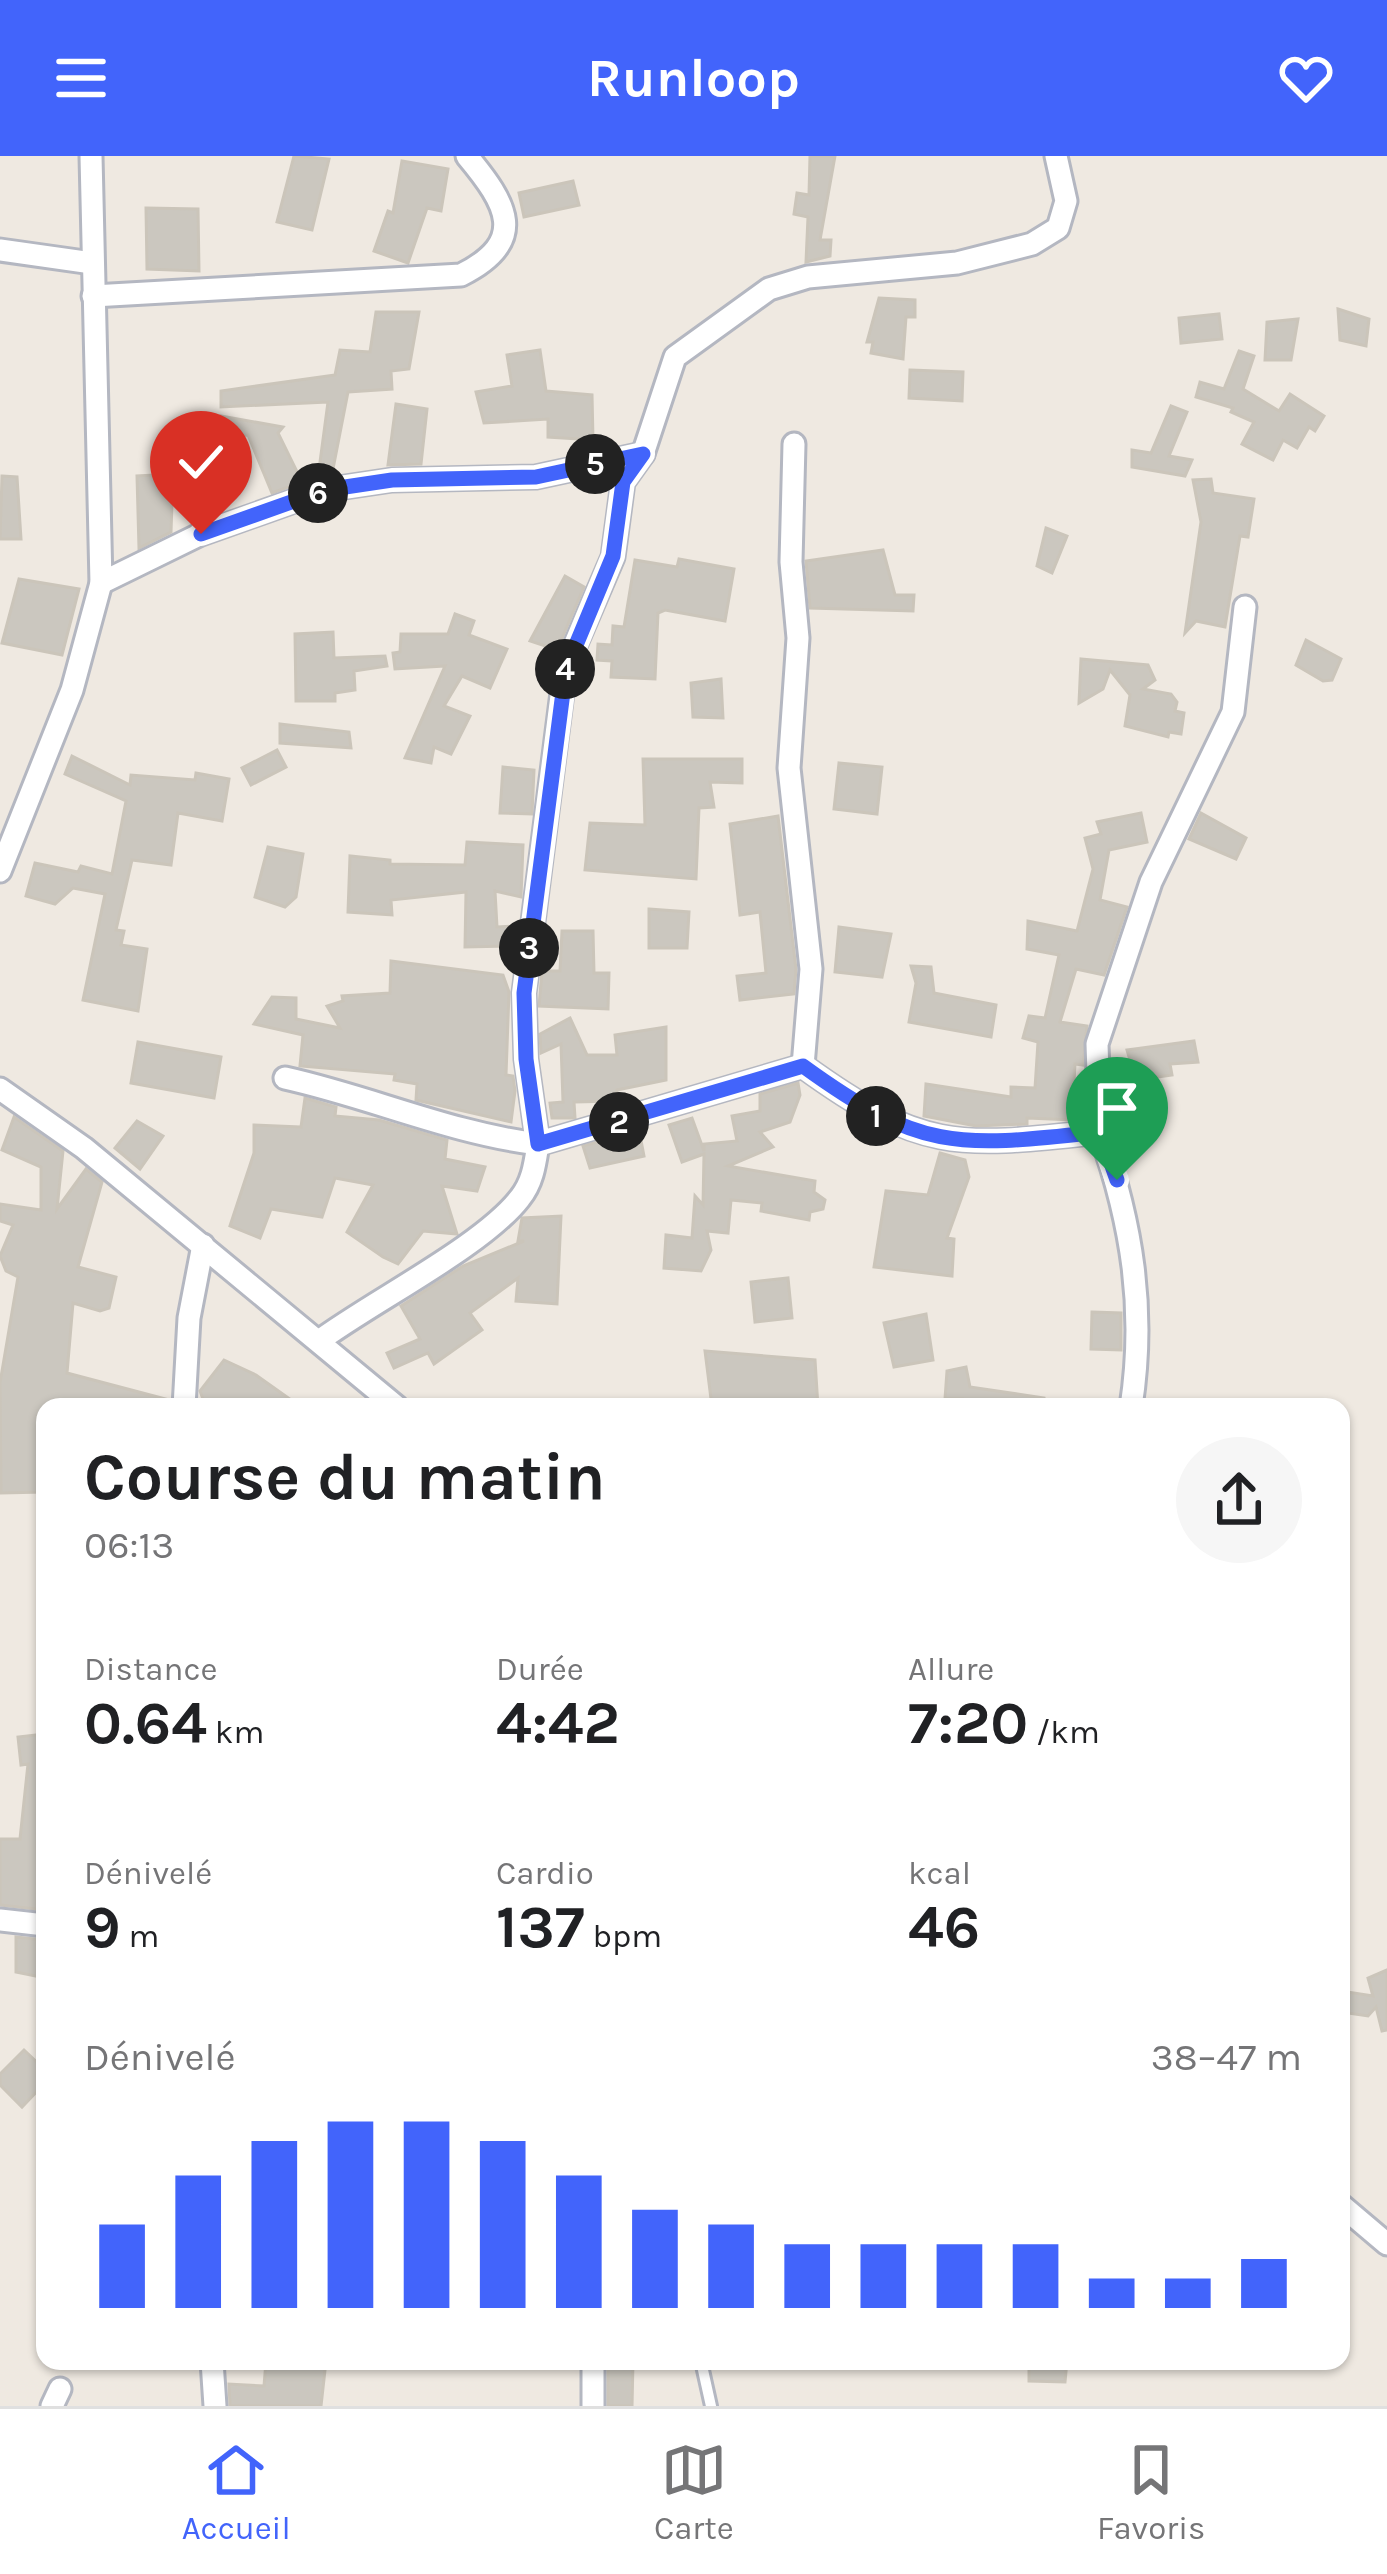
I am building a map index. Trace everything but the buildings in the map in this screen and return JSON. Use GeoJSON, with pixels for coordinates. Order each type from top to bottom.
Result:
{"type":"FeatureCollection","features":[{"type":"Feature","properties":{"kind":"street"},"geometry":{"type":"LineString","coordinates":[[0,871],[72,690],[101,583],[92,156]]}},
{"type":"Feature","properties":{"kind":"street"},"geometry":{"type":"LineString","coordinates":[[93,296],[461,274],[492,259],[507,226],[500,196],[467,156]]}},
{"type":"Feature","properties":{"kind":"street"},"geometry":{"type":"LineString","coordinates":[[319,1341],[488,1228],[520,1198],[533,1174],[538,1144],[526,1059],[524,993],[562,691],[566,669],[613,556],[623,482],[643,454],[675,357],[770,290],[808,277],[957,263],[1032,244],[1058,228],[1066,201],[1056,156]]}},
{"type":"Feature","properties":{"kind":"street"},"geometry":{"type":"LineString","coordinates":[[0,250],[92,262]]}},
{"type":"Feature","properties":{"kind":"street"},"geometry":{"type":"LineString","coordinates":[[794,444],[791,562],[797,638],[789,768],[811,969],[803,1066]]}},
{"type":"Feature","properties":{"kind":"street"},"geometry":{"type":"LineString","coordinates":[[101,583],[201,534],[325,490],[392,480],[536,477],[643,454]]}},
{"type":"Feature","properties":{"kind":"street"},"geometry":{"type":"LineString","coordinates":[[1132,1398],[1140,1337],[1133,1245],[1100,1132],[1097,1044],[1151,882],[1233,712],[1245,607]]}},
{"type":"Feature","properties":{"kind":"street"},"geometry":{"type":"LineString","coordinates":[[803,1066],[866,1112],[934,1138],[980,1144],[1100,1132]]}},
{"type":"Feature","properties":{"kind":"street"},"geometry":{"type":"LineString","coordinates":[[285,1078],[340,1090],[441,1126],[538,1144],[803,1066]]}},
{"type":"Feature","properties":{"kind":"street"},"geometry":{"type":"LineString","coordinates":[[0,1089],[28,1104],[386,1398]]}},
{"type":"Feature","properties":{"kind":"street"},"geometry":{"type":"LineString","coordinates":[[185,1398],[189,1318],[203,1245]]}},
{"type":"Feature","properties":{"kind":"street"},"geometry":{"type":"LineString","coordinates":[[0,1920],[36,1924]]}},
{"type":"Feature","properties":{"kind":"street"},"geometry":{"type":"LineString","coordinates":[[1350,2213],[1387,2244]]}},
{"type":"Feature","properties":{"kind":"street"},"geometry":{"type":"LineString","coordinates":[[213,2370],[215,2406]]}},
{"type":"Feature","properties":{"kind":"street"},"geometry":{"type":"LineString","coordinates":[[593,2370],[593,2406]]}},
{"type":"Feature","properties":{"kind":"lane"},"geometry":{"type":"LineString","coordinates":[[702,2370],[711,2406]]}},
{"type":"Feature","properties":{"kind":"route"},"geometry":{"type":"LineString","coordinates":[[201,534],[325,490],[392,480],[536,477],[643,454],[623,482],[613,556],[566,669],[544,811],[524,993],[526,1059],[538,1144],[803,1066],[866,1112],[934,1138],[980,1144],[1100,1132],[1117,1180]]}}]}
